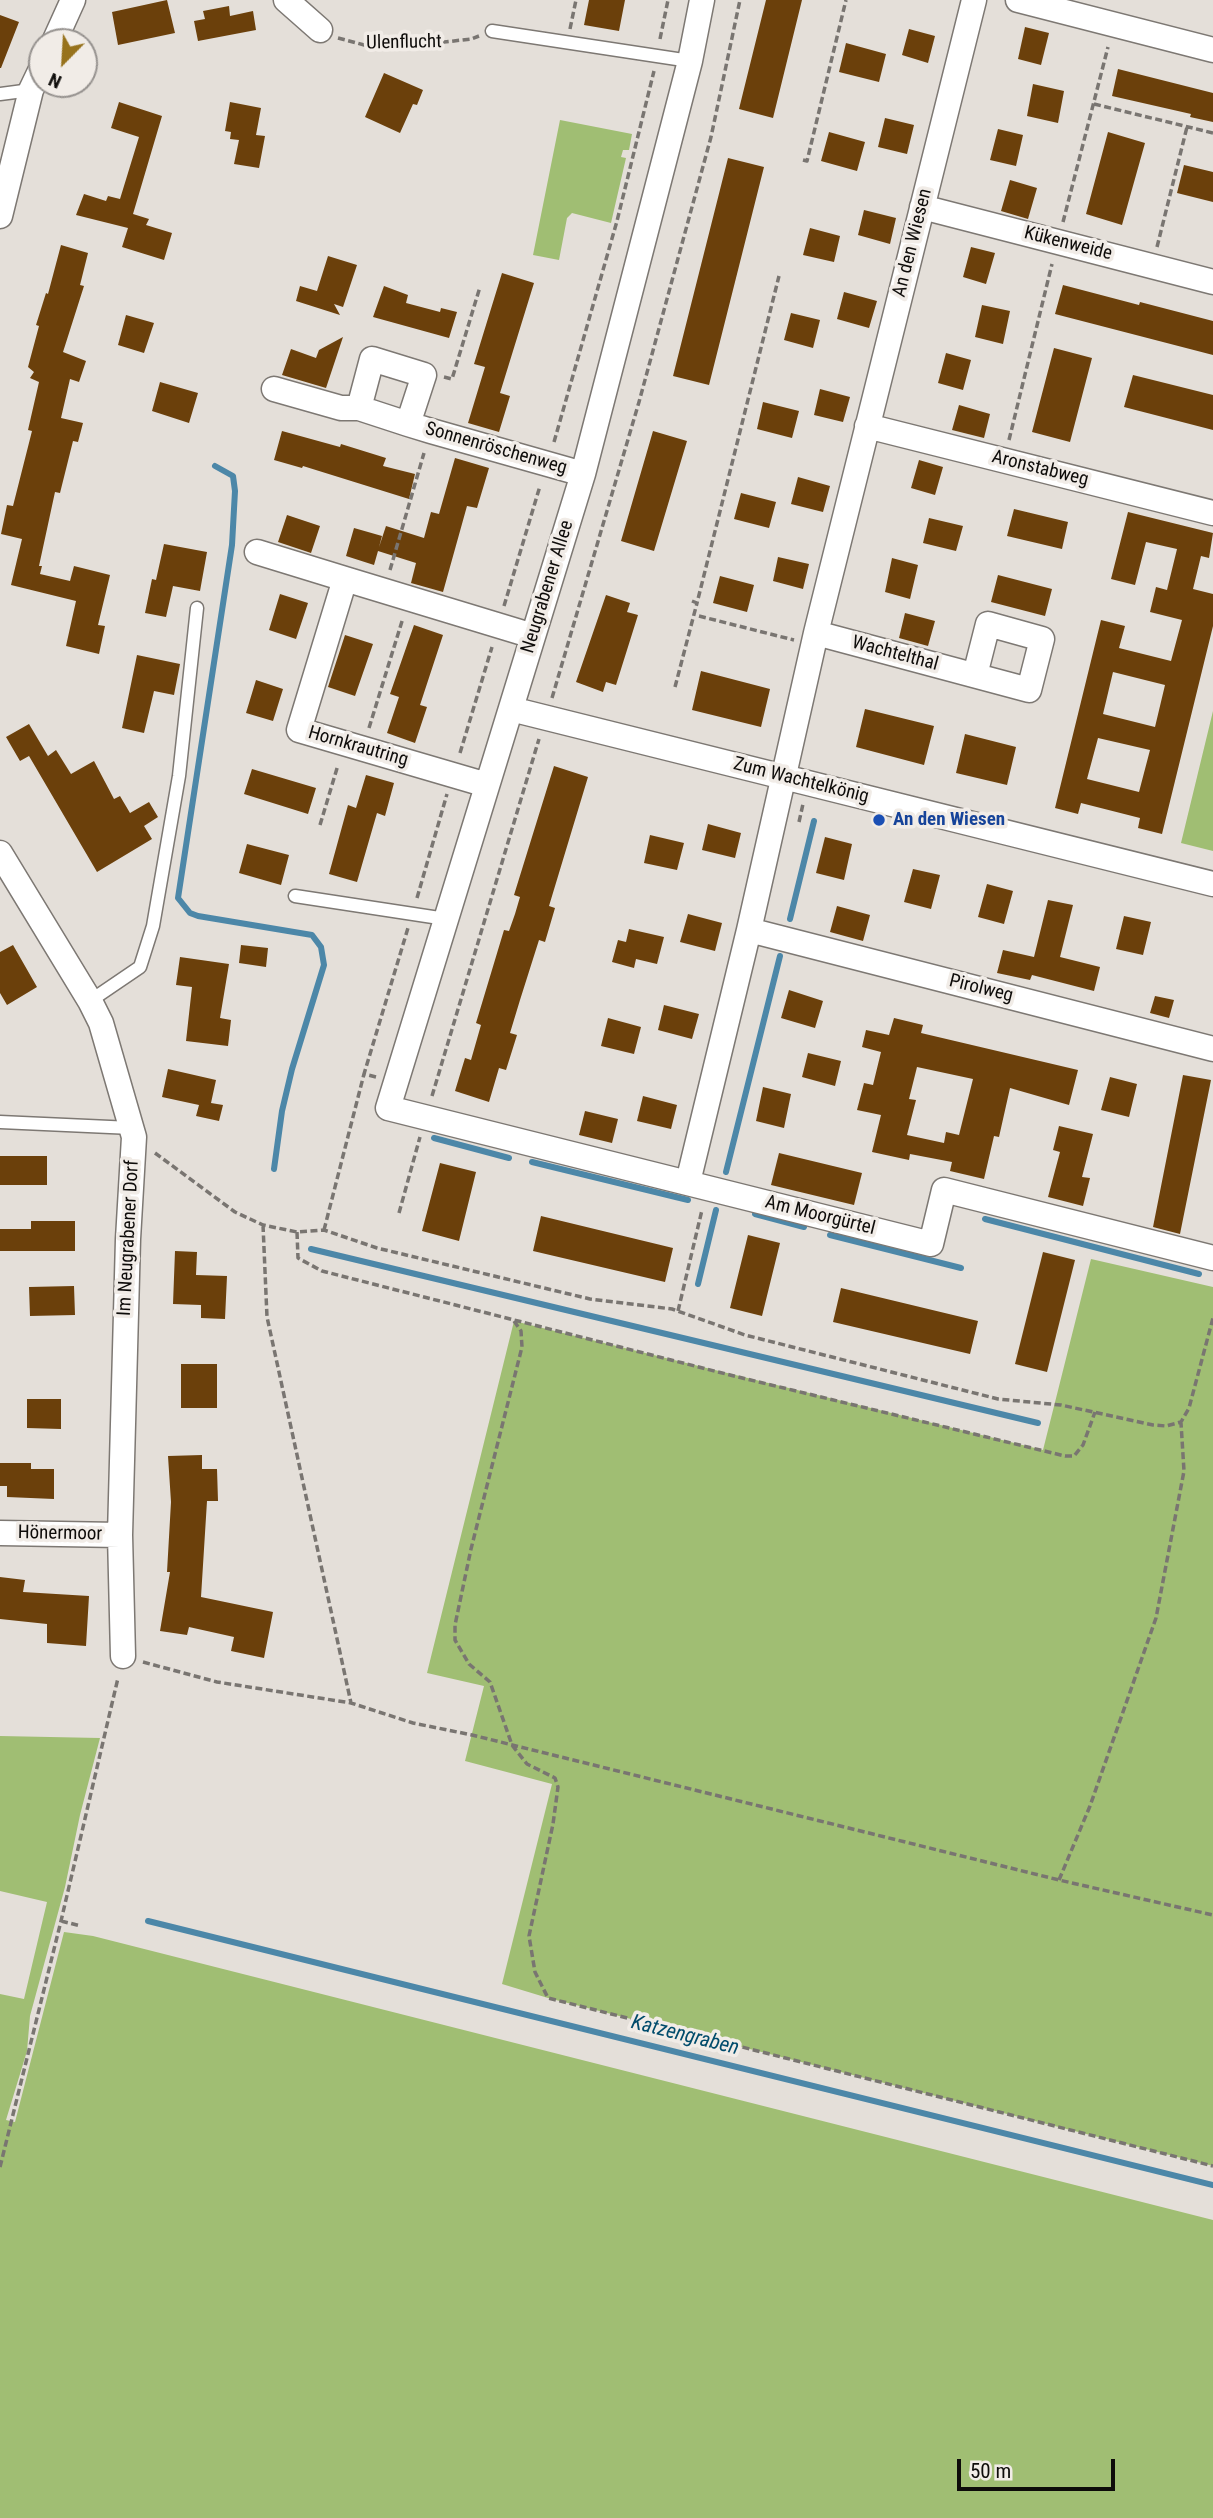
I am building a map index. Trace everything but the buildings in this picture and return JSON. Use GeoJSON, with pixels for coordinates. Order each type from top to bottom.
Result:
{"type":"FeatureCollection","features":[{"type":"Feature","properties":{"kind":"street"},"geometry":{"type":"LineString","coordinates":[[60,28],[73,0]]}},
{"type":"Feature","properties":{"kind":"street"},"geometry":{"type":"LineString","coordinates":[[286,0],[320,30]]}},
{"type":"Feature","properties":{"kind":"street","name":"Neugrabener Allee"},"geometry":{"type":"LineString","coordinates":[[388,1108],[583,474],[690,61],[702,0]]}},
{"type":"Feature","properties":{"kind":"street","name":"An den Wiesen"},"geometry":{"type":"LineString","coordinates":[[688,1182],[749,930],[814,639],[974,0]]}},
{"type":"Feature","properties":{"kind":"street"},"geometry":{"type":"LineString","coordinates":[[1017,0],[1213,50]]}},
{"type":"Feature","properties":{"kind":"street"},"geometry":{"type":"LineString","coordinates":[[0,216],[29,98]]}},
{"type":"Feature","properties":{"kind":"street","name":"Kükenweide"},"geometry":{"type":"LineString","coordinates":[[922,207],[1213,282]]}},
{"type":"Feature","properties":{"kind":"street"},"geometry":{"type":"LineString","coordinates":[[359,408],[372,359],[424,375]]}},
{"type":"Feature","properties":{"kind":"street","name":"Sonnenröschenweg"},"geometry":{"type":"LineString","coordinates":[[420,428],[424,375]]}},
{"type":"Feature","properties":{"kind":"street","name":"Sonnenröschenweg"},"geometry":{"type":"LineString","coordinates":[[274,389],[341,408],[359,408],[583,474]]}},
{"type":"Feature","properties":{"kind":"street","name":"Aronstabweg"},"geometry":{"type":"LineString","coordinates":[[867,426],[1213,513]]}},
{"type":"Feature","properties":{"kind":"street"},"geometry":{"type":"LineString","coordinates":[[257,552],[533,636]]}},
{"type":"Feature","properties":{"kind":"street","name":"Hornkrautring"},"geometry":{"type":"LineString","coordinates":[[345,579],[299,730],[487,785]]}},
{"type":"Feature","properties":{"kind":"street","name":"Wachtelthal"},"geometry":{"type":"LineString","coordinates":[[814,639],[975,676]]}},
{"type":"Feature","properties":{"kind":"street","name":"Zum Wachtelkönig"},"geometry":{"type":"LineString","coordinates":[[511,709],[1213,884]]}},
{"type":"Feature","properties":{"kind":"street","name":"Im Neugrabener Dorf"},"geometry":{"type":"LineString","coordinates":[[0,853],[90,1000],[101,1023],[133,1132],[120,1535],[123,1657]]}},
{"type":"Feature","properties":{"kind":"street","name":"Pirolweg"},"geometry":{"type":"LineString","coordinates":[[749,930],[1213,1049]]}},
{"type":"Feature","properties":{"kind":"street","name":"Am Moorgürtel"},"geometry":{"type":"LineString","coordinates":[[388,1108],[931,1244],[944,1190],[1213,1258]]}},
{"type":"Feature","properties":{"kind":"street","name":"Hönermoor"},"geometry":{"type":"LineString","coordinates":[[0,1533],[120,1535]]}},
{"type":"Feature","properties":{"kind":"lane"},"geometry":{"type":"LineString","coordinates":[[492,31],[690,61]]}},
{"type":"Feature","properties":{"kind":"lane"},"geometry":{"type":"LineString","coordinates":[[0,94],[28,90]]}},
{"type":"Feature","properties":{"kind":"lane"},"geometry":{"type":"LineString","coordinates":[[90,1000],[140,967],[153,926],[179,776],[197,608]]}},
{"type":"Feature","properties":{"kind":"lane"},"geometry":{"type":"LineString","coordinates":[[295,897],[446,919]]}},
{"type":"Feature","properties":{"kind":"lane"},"geometry":{"type":"LineString","coordinates":[[0,1122],[133,1132]]}},
{"type":"Feature","properties":{"kind":"path"},"geometry":{"type":"LineString","coordinates":[[567,42],[576,0]]}},
{"type":"Feature","properties":{"kind":"path"},"geometry":{"type":"LineString","coordinates":[[324,1230],[364,1074],[617,221],[668,0]]}},
{"type":"Feature","properties":{"kind":"path"},"geometry":{"type":"LineString","coordinates":[[399,1213],[639,402],[704,164],[740,0]]}},
{"type":"Feature","properties":{"kind":"path"},"geometry":{"type":"LineString","coordinates":[[803,160],[807,161],[846,0]]}},
{"type":"Feature","properties":{"kind":"path","name":"Ulenflucht"},"geometry":{"type":"LineString","coordinates":[[320,30],[346,41],[368,46],[410,46],[471,39],[492,31]]}},
{"type":"Feature","properties":{"kind":"path"},"geometry":{"type":"LineString","coordinates":[[1094,104],[1213,133]]}},
{"type":"Feature","properties":{"kind":"path"},"geometry":{"type":"LineString","coordinates":[[1152,266],[1187,127]]}},
{"type":"Feature","properties":{"kind":"path"},"geometry":{"type":"LineString","coordinates":[[675,687],[779,275]]}},
{"type":"Feature","properties":{"kind":"path"},"geometry":{"type":"LineString","coordinates":[[424,375],[452,379],[480,287]]}},
{"type":"Feature","properties":{"kind":"path"},"geometry":{"type":"LineString","coordinates":[[734,427],[741,429]]}},
{"type":"Feature","properties":{"kind":"path"},"geometry":{"type":"LineString","coordinates":[[383,591],[420,428]]}},
{"type":"Feature","properties":{"kind":"path"},"geometry":{"type":"LineString","coordinates":[[320,825],[354,745],[408,599]]}},
{"type":"Feature","properties":{"kind":"path"},"geometry":{"type":"LineString","coordinates":[[691,601],[697,603]]}},
{"type":"Feature","properties":{"kind":"path"},"geometry":{"type":"LineString","coordinates":[[699,616],[814,639]]}},
{"type":"Feature","properties":{"kind":"path"},"geometry":{"type":"LineString","coordinates":[[364,1074],[396,1082]]}},
{"type":"Feature","properties":{"kind":"path"},"geometry":{"type":"LineString","coordinates":[[133,1132],[235,1212],[263,1225],[297,1232],[324,1230],[377,1248],[590,1299],[672,1310],[745,1335],[998,1399],[1061,1405],[1153,1425],[1166,1426],[1181,1422]]}},
{"type":"Feature","properties":{"kind":"path"},"geometry":{"type":"LineString","coordinates":[[263,1225],[267,1317],[351,1703]]}},
{"type":"Feature","properties":{"kind":"path"},"geometry":{"type":"LineString","coordinates":[[297,1232],[298,1258],[322,1271],[514,1321],[1065,1456],[1074,1456],[1083,1445],[1095,1412]]}},
{"type":"Feature","properties":{"kind":"path"},"geometry":{"type":"LineString","coordinates":[[1059,1880],[1090,1806],[1156,1618],[1184,1471],[1181,1422],[1196,1390],[1213,1318]]}},
{"type":"Feature","properties":{"kind":"path"},"geometry":{"type":"LineString","coordinates":[[514,1321],[521,1331],[523,1347],[471,1549],[455,1625],[455,1640],[470,1664],[489,1682],[512,1745],[527,1764],[555,1778],[558,1787],[553,1824],[529,1936],[535,1972],[548,1998],[1213,2166]]}},
{"type":"Feature","properties":{"kind":"path"},"geometry":{"type":"LineString","coordinates":[[0,2167],[123,1657],[217,1682],[351,1703],[413,1723],[1213,1915]]}},
{"type":"Feature","properties":{"kind":"path"},"geometry":{"type":"LineString","coordinates":[[61,1921],[81,1926]]}},
{"type":"Feature","properties":{"kind":"green space"},"geometry":{"type":"Polygon","coordinates":[[[560,120],[632,134],[629,150],[623,150],[621,157],[626,158],[611,223],[572,213],[567,218],[559,260],[533,255],[560,120]]]}},
{"type":"Feature","properties":{"kind":"green space"},"geometry":{"type":"Polygon","coordinates":[[[1213,711],[1213,851],[1181,843],[1213,711]]]}},
{"type":"Feature","properties":{"kind":"green space"},"geometry":{"type":"Polygon","coordinates":[[[1091,1259],[1213,1287],[1213,2166],[548,1998],[502,1984],[552,1784],[465,1761],[484,1686],[427,1673],[514,1321],[1043,1450],[1091,1259]]]}},
{"type":"Feature","properties":{"kind":"green space"},"geometry":{"type":"Polygon","coordinates":[[[0,1736],[100,1738],[65,1887],[30,2016],[27,2051],[6,2120],[15,2122],[64,1932],[93,1936],[1213,2220],[1213,2518],[0,2518],[0,1994],[24,1999],[47,1902],[0,1891],[0,1736]]]}},
{"type":"Feature","properties":{"kind":"waterway"},"geometry":{"type":"LineString","coordinates":[[215,466],[233,476],[235,491],[232,545],[178,898],[190,913],[198,916],[312,935],[321,947],[324,965],[292,1069],[282,1111],[274,1169]]}},
{"type":"Feature","properties":{"kind":"waterway"},"geometry":{"type":"LineString","coordinates":[[790,919],[814,821]]}},
{"type":"Feature","properties":{"kind":"waterway"},"geometry":{"type":"LineString","coordinates":[[726,1172],[780,956]]}},
{"type":"Feature","properties":{"kind":"waterway"},"geometry":{"type":"LineString","coordinates":[[434,1138],[509,1158]]}},
{"type":"Feature","properties":{"kind":"waterway"},"geometry":{"type":"LineString","coordinates":[[532,1162],[688,1200]]}},
{"type":"Feature","properties":{"kind":"waterway"},"geometry":{"type":"LineString","coordinates":[[698,1284],[716,1210]]}},
{"type":"Feature","properties":{"kind":"waterway"},"geometry":{"type":"LineString","coordinates":[[755,1214],[804,1227]]}},
{"type":"Feature","properties":{"kind":"waterway"},"geometry":{"type":"LineString","coordinates":[[985,1219],[1199,1274]]}},
{"type":"Feature","properties":{"kind":"waterway"},"geometry":{"type":"LineString","coordinates":[[830,1235],[961,1268]]}},
{"type":"Feature","properties":{"kind":"waterway"},"geometry":{"type":"LineString","coordinates":[[311,1249],[1038,1423]]}},
{"type":"Feature","properties":{"kind":"waterway","name":"Katzengraben"},"geometry":{"type":"LineString","coordinates":[[148,1921],[1213,2185]]}},
{"type":"Feature","properties":{"kind":"place","name":"An den Wiesen"},"geometry":{"type":"Point","coordinates":[879,820]}}]}
